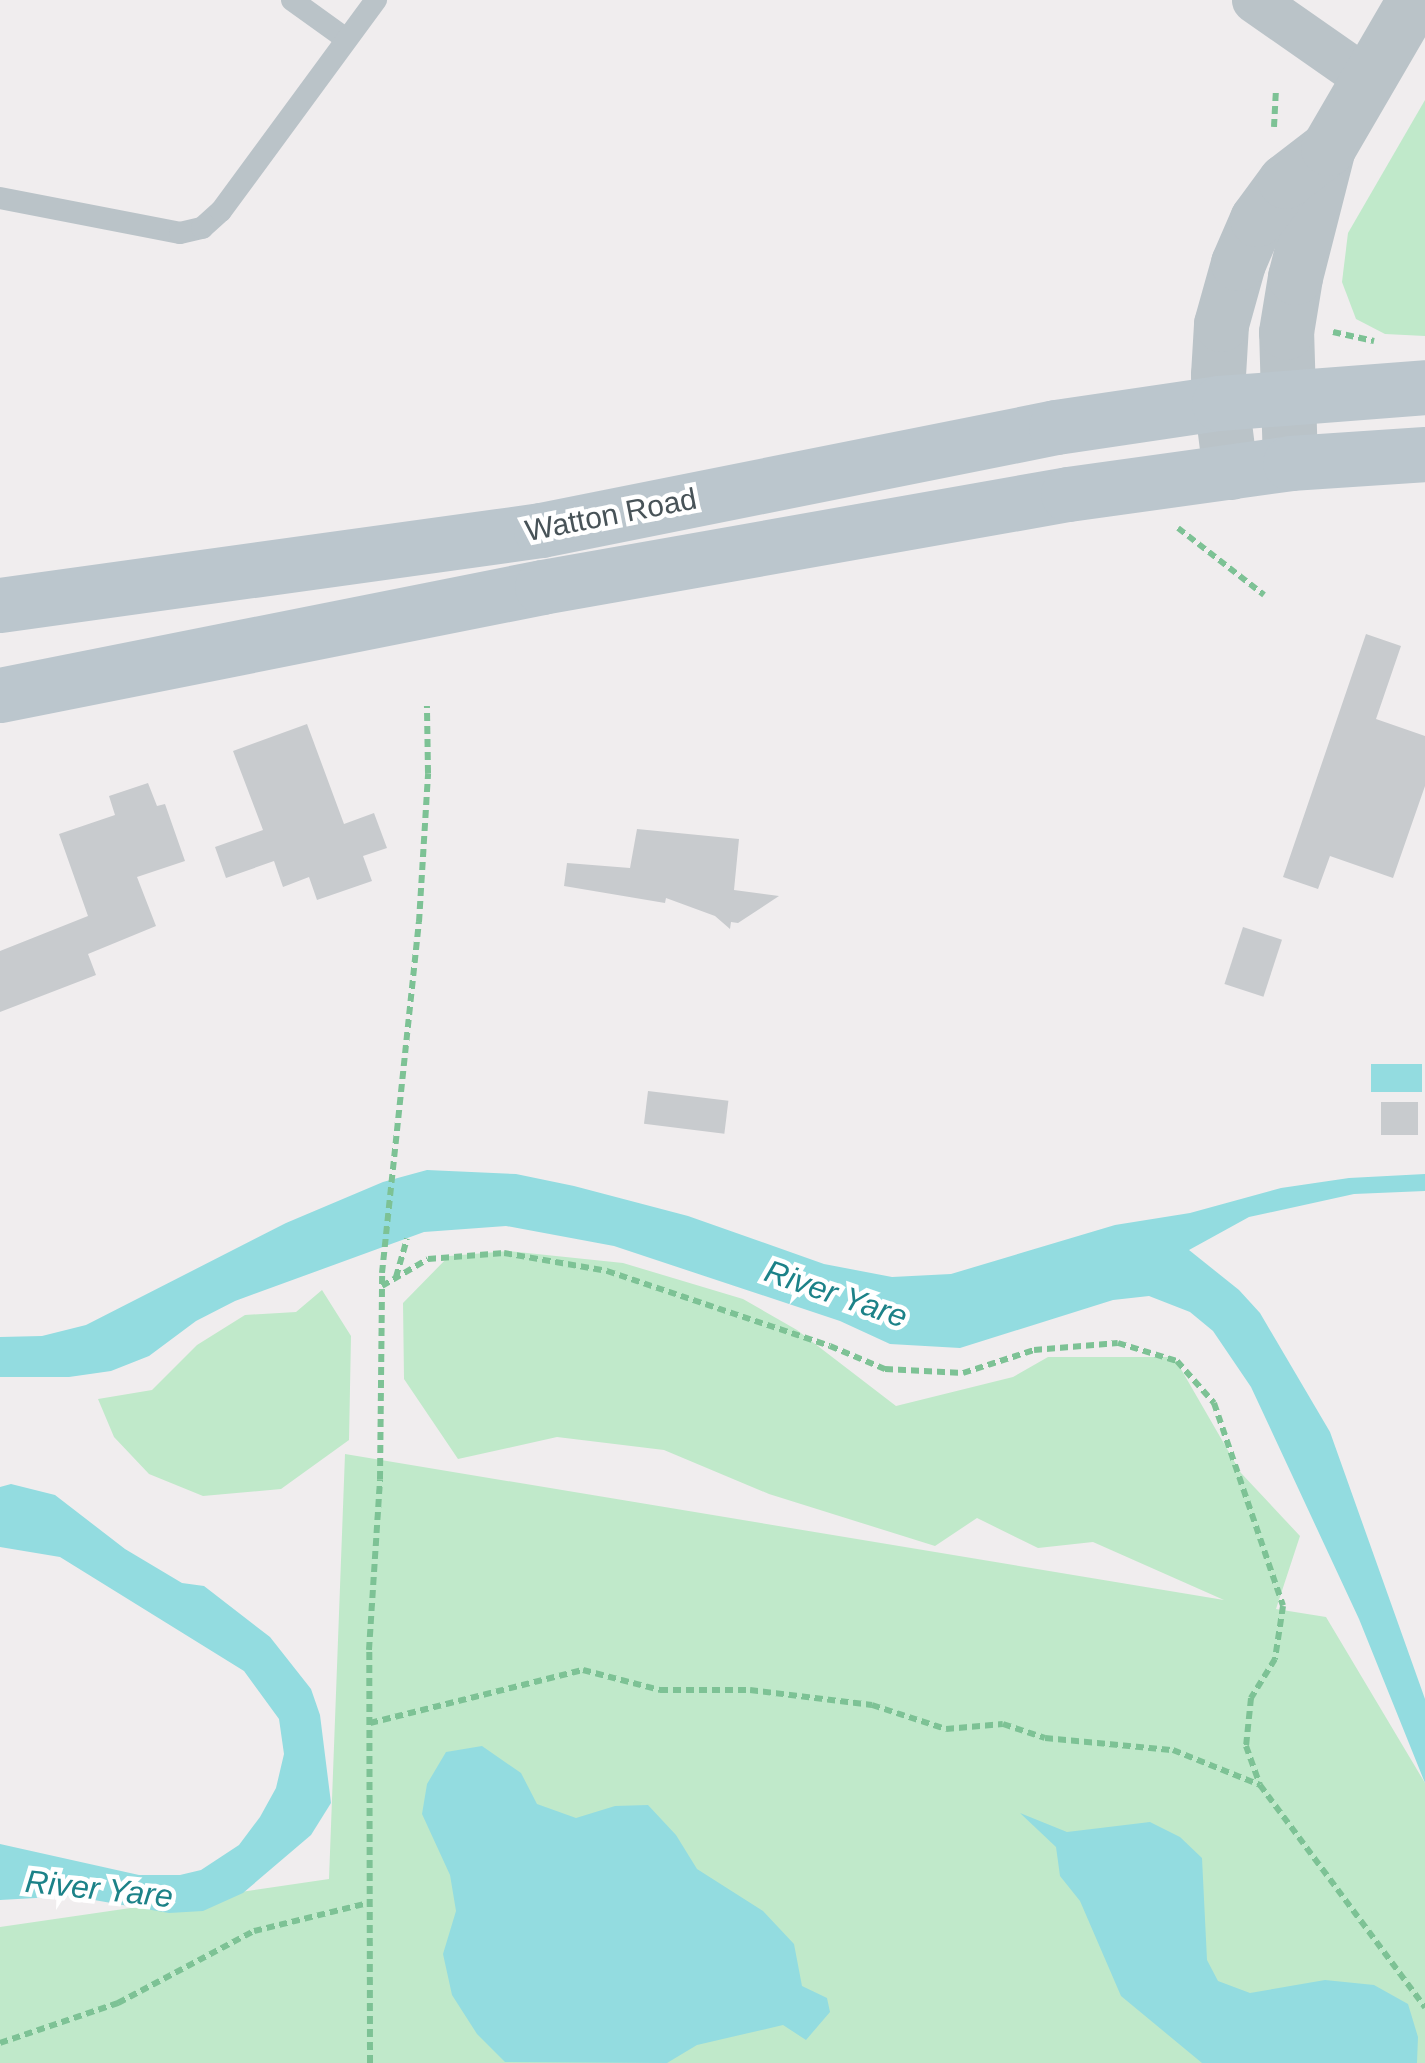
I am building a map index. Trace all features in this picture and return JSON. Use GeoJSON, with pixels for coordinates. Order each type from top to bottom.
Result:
{"type":"FeatureCollection","features":[{"type":"Feature","properties":{"kind":"main road","name":"Watton Road"},"geometry":{"type":"LineString","coordinates":[[0,605],[541,530],[1056,427],[1219,402],[1425,387]]}},
{"type":"Feature","properties":{"kind":"main road","name":"Watton Road"},"geometry":{"type":"LineString","coordinates":[[0,695],[375,620],[1048,498],[1290,463],[1425,454]]}},
{"type":"Feature","properties":{"kind":"main road","name":"Watton Road"},"geometry":{"type":"LineString","coordinates":[[0,667],[375,620]]}},
{"type":"Feature","properties":{"kind":"street"},"geometry":{"type":"LineString","coordinates":[[1254,0],[1370,81]]}},
{"type":"Feature","properties":{"kind":"street"},"geometry":{"type":"LineString","coordinates":[[1290,463],[1285,398],[1286,332],[1295,277],[1328,148],[1414,0]]}},
{"type":"Feature","properties":{"kind":"street"},"geometry":{"type":"LineString","coordinates":[[1230,472],[1219,402],[1222,324],[1238,263],[1258,219],[1285,182],[1328,148]]}},
{"type":"Feature","properties":{"kind":"lane"},"geometry":{"type":"LineString","coordinates":[[292,0],[346,39]]}},
{"type":"Feature","properties":{"kind":"lane"},"geometry":{"type":"LineString","coordinates":[[0,198],[180,233],[202,228],[221,211],[376,0]]}},
{"type":"Feature","properties":{"kind":"path"},"geometry":{"type":"LineString","coordinates":[[1168,520],[1264,595]]}},
{"type":"Feature","properties":{"kind":"path"},"geometry":{"type":"LineString","coordinates":[[370,2063],[370,1650],[380,1479],[383,1254],[419,922],[428,773],[427,706]]}},
{"type":"Feature","properties":{"kind":"path"},"geometry":{"type":"LineString","coordinates":[[395,1278],[407,1238]]}},
{"type":"Feature","properties":{"kind":"path"},"geometry":{"type":"LineString","coordinates":[[382,1286],[428,1259],[504,1253],[607,1271],[813,1340],[885,1369],[963,1374],[1034,1350],[1118,1343],[1177,1360],[1214,1403],[1284,1606],[1275,1660],[1251,1698],[1246,1746],[1260,1785],[1425,2007]]}},
{"type":"Feature","properties":{"kind":"path"},"geometry":{"type":"LineString","coordinates":[[370,1723],[398,1720],[520,1682],[583,1670],[660,1690],[750,1690],[872,1705],[946,1730],[1003,1724],[1046,1738],[1172,1750],[1260,1785]]}},
{"type":"Feature","properties":{"kind":"path"},"geometry":{"type":"LineString","coordinates":[[0,2044],[118,2002],[254,1931],[368,1903]]}},
{"type":"Feature","properties":{"kind":"green space"},"geometry":{"type":"Polygon","coordinates":[[[1425,100],[1425,336],[1385,334],[1356,319],[1342,282],[1348,233],[1425,100]]]}},
{"type":"Feature","properties":{"kind":"green space"},"geometry":{"type":"Polygon","coordinates":[[[508,1251],[623,1263],[743,1299],[797,1330],[896,1406],[1013,1377],[1048,1357],[1174,1357],[1241,1473],[1300,1536],[1276,1609],[1326,1617],[1425,1783],[1425,2063],[0,2063],[0,1927],[329,1879],[345,1454],[1224,1600],[1093,1542],[1038,1548],[977,1518],[935,1546],[769,1494],[664,1450],[557,1437],[458,1459],[404,1379],[403,1303],[449,1256],[508,1251]]]}},
{"type":"Feature","properties":{"kind":"green space"},"geometry":{"type":"Polygon","coordinates":[[[322,1290],[351,1336],[349,1440],[281,1489],[203,1496],[149,1474],[114,1437],[98,1399],[152,1390],[197,1345],[245,1315],[296,1312],[322,1290]]]}},
{"type":"Feature","properties":{"kind":"water"},"geometry":{"type":"Polygon","coordinates":[[[1371,1064],[1422,1064],[1422,1092],[1371,1092],[1371,1064]]]}},
{"type":"Feature","properties":{"kind":"water","name":"River Yare"},"geometry":{"type":"Polygon","coordinates":[[[427,1170],[516,1174],[574,1186],[688,1216],[824,1264],[892,1277],[951,1274],[1115,1225],[1190,1213],[1281,1188],[1349,1178],[1425,1174],[1425,1191],[1354,1194],[1249,1217],[1189,1250],[1239,1290],[1260,1313],[1330,1432],[1425,1699],[1425,1783],[1359,1619],[1251,1387],[1213,1331],[1190,1312],[1149,1296],[1113,1300],[960,1348],[890,1344],[840,1321],[614,1246],[506,1226],[424,1232],[235,1301],[196,1321],[149,1356],[111,1371],[69,1377],[0,1377],[0,1337],[42,1336],[86,1325],[286,1223],[383,1182],[427,1170]]]}},
{"type":"Feature","properties":{"kind":"water","name":"River Yare"},"geometry":{"type":"Polygon","coordinates":[[[11,1484],[55,1495],[125,1549],[182,1583],[204,1586],[270,1637],[311,1689],[320,1715],[331,1803],[311,1835],[243,1893],[203,1911],[169,1913],[71,1896],[0,1900],[0,1844],[139,1875],[180,1875],[201,1870],[239,1845],[260,1817],[276,1788],[284,1754],[279,1719],[244,1671],[60,1557],[0,1547],[0,1487],[11,1484]]]}},
{"type":"Feature","properties":{"kind":"water"},"geometry":{"type":"Polygon","coordinates":[[[482,1746],[521,1773],[537,1804],[576,1818],[615,1806],[648,1805],[676,1835],[697,1869],[763,1911],[794,1944],[802,1986],[827,1998],[830,2012],[806,2040],[783,2025],[697,2045],[667,2063],[505,2062],[477,2034],[452,1995],[443,1954],[456,1911],[450,1875],[422,1814],[427,1784],[446,1752],[482,1746]]]}},
{"type":"Feature","properties":{"kind":"water"},"geometry":{"type":"Polygon","coordinates":[[[1020,1813],[1067,1832],[1150,1822],[1180,1837],[1202,1858],[1207,1960],[1218,1981],[1250,1993],[1325,1980],[1374,1985],[1408,2004],[1418,2037],[1417,2063],[1202,2063],[1121,1996],[1080,1901],[1060,1876],[1056,1847],[1020,1813]]]}},
{"type":"Feature","properties":{"kind":"building"},"geometry":{"type":"Polygon","coordinates":[[[1366,634],[1401,646],[1376,719],[1425,736],[1425,786],[1393,878],[1330,856],[1318,889],[1283,877],[1366,634]]]}},
{"type":"Feature","properties":{"kind":"building"},"geometry":{"type":"Polygon","coordinates":[[[307,724],[344,824],[374,813],[387,848],[363,856],[372,881],[317,900],[309,877],[283,887],[274,861],[226,878],[215,847],[263,830],[233,751],[307,724]]]}},
{"type":"Feature","properties":{"kind":"building"},"geometry":{"type":"Polygon","coordinates":[[[148,783],[157,806],[165,804],[185,861],[137,877],[156,926],[88,954],[96,975],[0,1012],[0,951],[88,916],[59,834],[115,815],[109,796],[148,783]]]}},
{"type":"Feature","properties":{"kind":"building"},"geometry":{"type":"Polygon","coordinates":[[[637,829],[739,839],[734,890],[779,896],[738,923],[731,922],[730,929],[715,916],[666,898],[665,903],[564,886],[567,863],[630,868],[637,829]]]}},
{"type":"Feature","properties":{"kind":"building"},"geometry":{"type":"Polygon","coordinates":[[[1243,927],[1282,940],[1263,997],[1224,984],[1243,927]]]}},
{"type":"Feature","properties":{"kind":"building"},"geometry":{"type":"Polygon","coordinates":[[[648,1091],[728,1101],[724,1134],[644,1124],[648,1091]]]}},
{"type":"Feature","properties":{"kind":"building"},"geometry":{"type":"Polygon","coordinates":[[[1381,1102],[1418,1102],[1418,1135],[1381,1135],[1381,1102]]]}}]}
